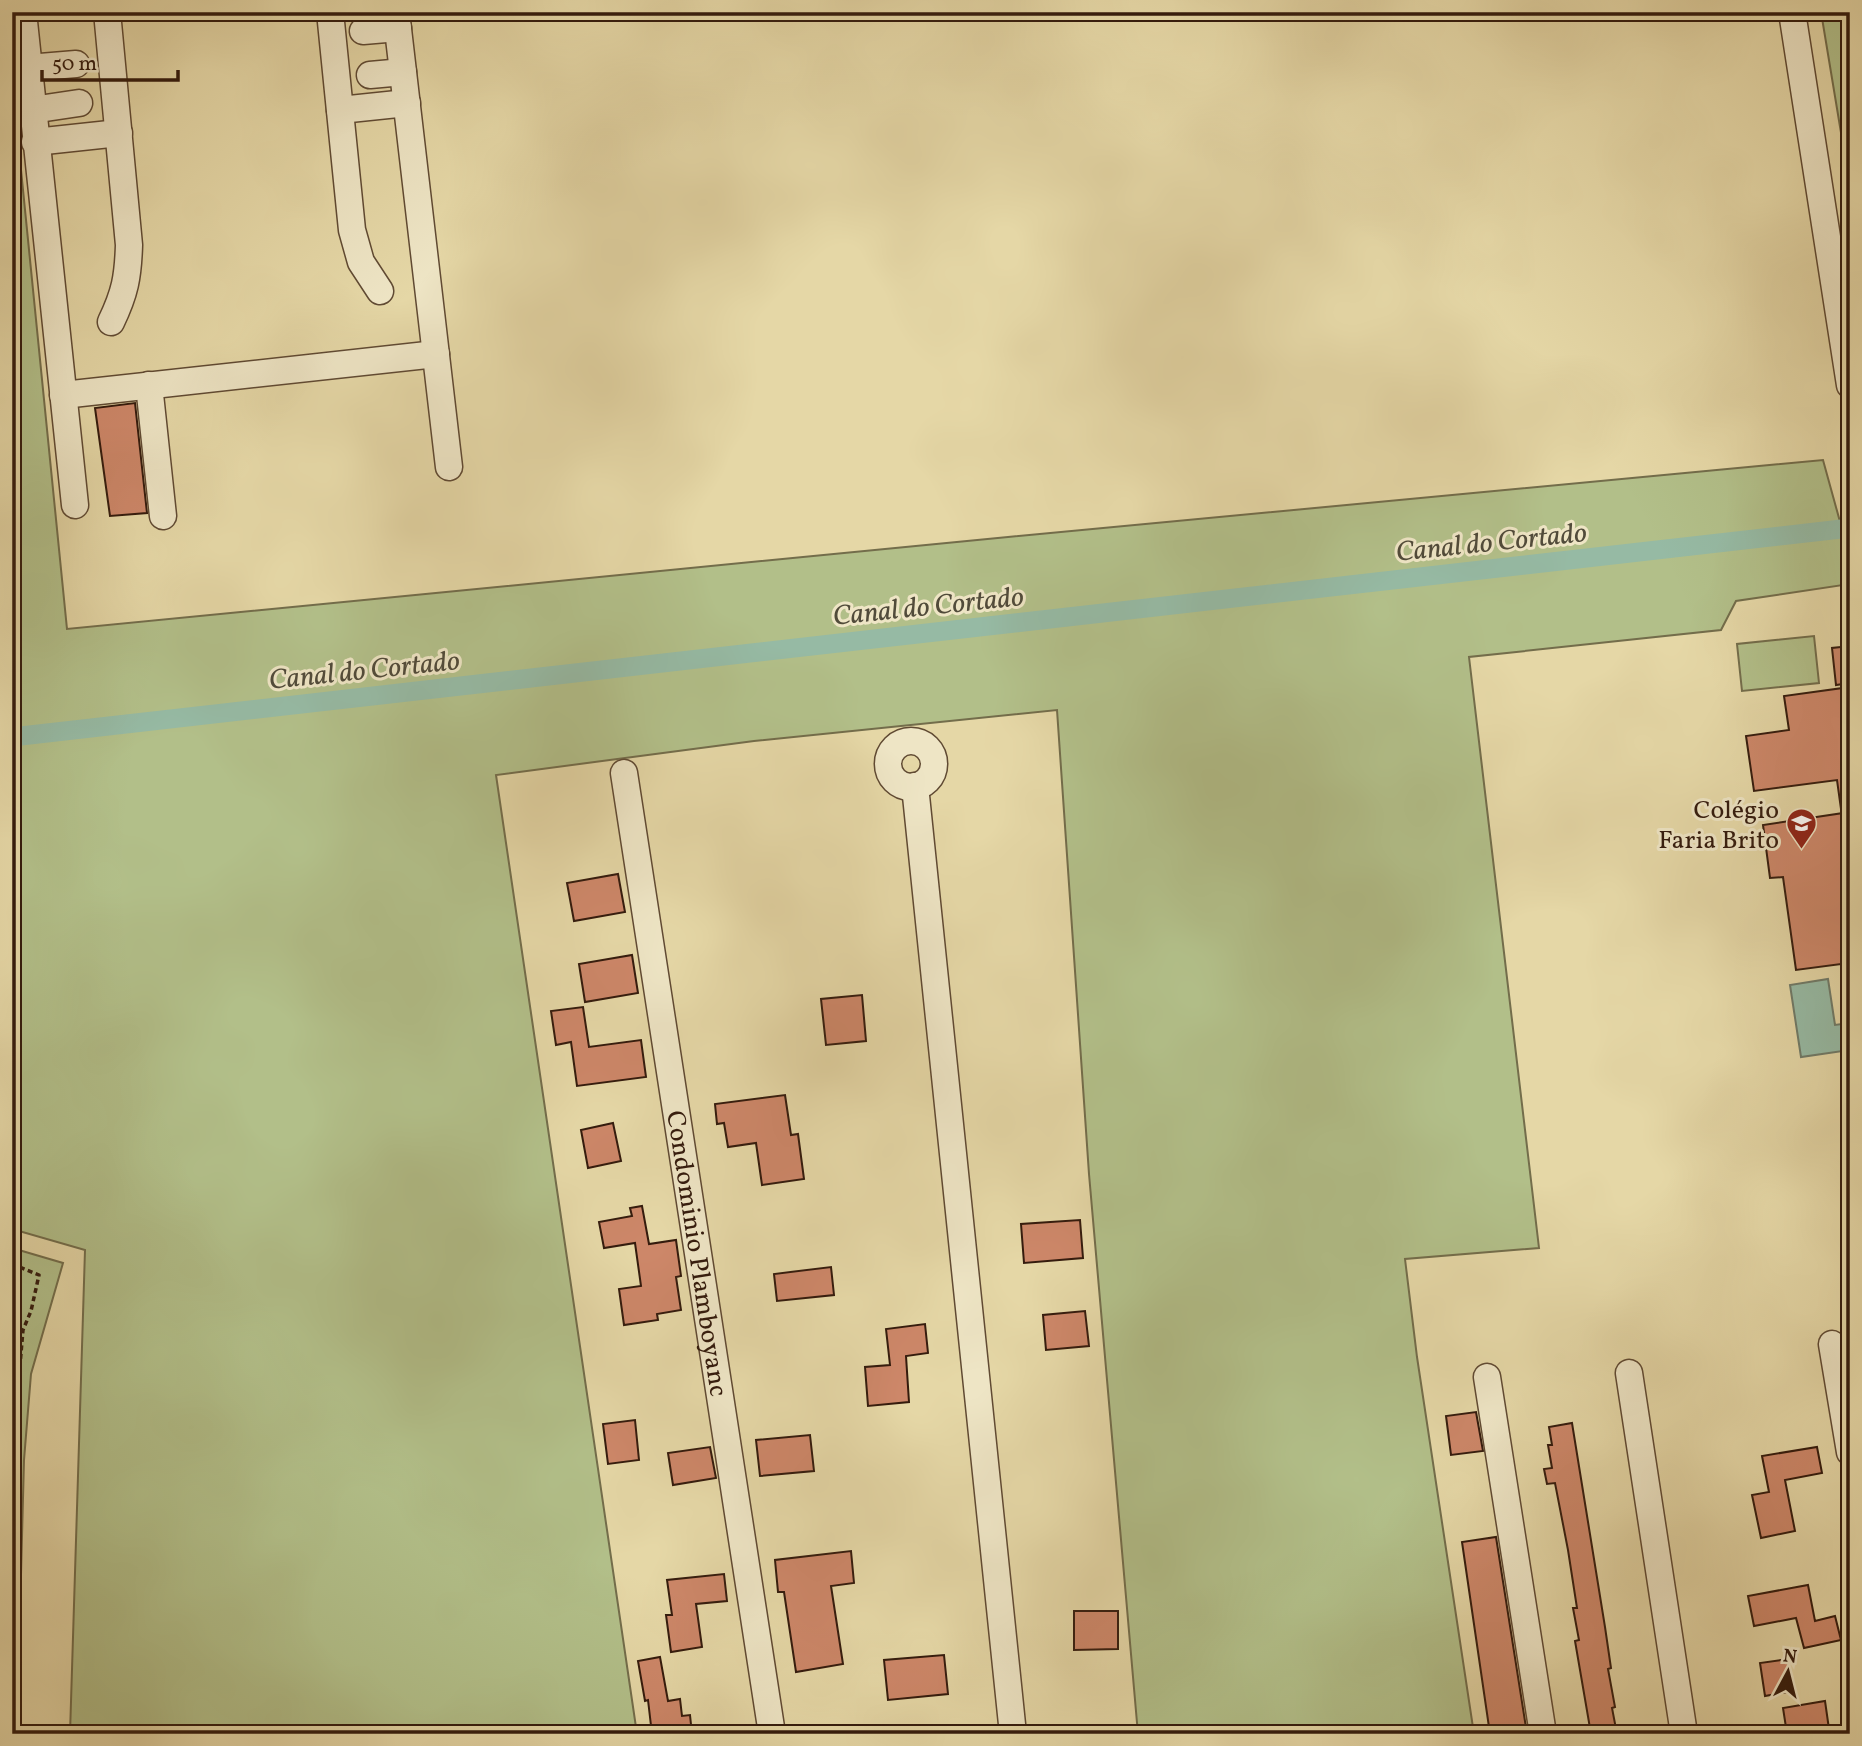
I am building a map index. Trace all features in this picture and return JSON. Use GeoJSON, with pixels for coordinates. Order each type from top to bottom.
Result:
{"type":"FeatureCollection","features":[{"type":"Feature","properties":{"kind":"street"},"geometry":{"type":"LineString","coordinates":[[23,12],[75,505]]}},
{"type":"Feature","properties":{"kind":"street"},"geometry":{"type":"LineString","coordinates":[[107,12],[129,245],[124,296],[111,322]]}},
{"type":"Feature","properties":{"kind":"street"},"geometry":{"type":"LineString","coordinates":[[330,12],[352,230],[361,262],[380,291]]}},
{"type":"Feature","properties":{"kind":"street"},"geometry":{"type":"LineString","coordinates":[[1793,15],[1850,385]]}},
{"type":"Feature","properties":{"kind":"street"},"geometry":{"type":"LineString","coordinates":[[363,31],[397,20],[449,467]]}},
{"type":"Feature","properties":{"kind":"street"},"geometry":{"type":"LineString","coordinates":[[28,68],[76,64]]}},
{"type":"Feature","properties":{"kind":"street"},"geometry":{"type":"LineString","coordinates":[[370,75],[403,72]]}},
{"type":"Feature","properties":{"kind":"street"},"geometry":{"type":"LineString","coordinates":[[32,110],[79,103]]}},
{"type":"Feature","properties":{"kind":"street"},"geometry":{"type":"LineString","coordinates":[[340,110],[407,103]]}},
{"type":"Feature","properties":{"kind":"street"},"geometry":{"type":"LineString","coordinates":[[35,142],[119,133]]}},
{"type":"Feature","properties":{"kind":"street"},"geometry":{"type":"LineString","coordinates":[[63,395],[436,354]]}},
{"type":"Feature","properties":{"kind":"street"},"geometry":{"type":"LineString","coordinates":[[149,385],[163,516]]}},
{"type":"Feature","properties":{"kind":"street","name":"Condominio Plamboyanc"},"geometry":{"type":"LineString","coordinates":[[624,773],[772,1734]]}},
{"type":"Feature","properties":{"kind":"street"},"geometry":{"type":"LineString","coordinates":[[915,786],[1013,1734]]}},
{"type":"Feature","properties":{"kind":"street"},"geometry":{"type":"LineString","coordinates":[[1832,1344],[1850,1452]]}},
{"type":"Feature","properties":{"kind":"street"},"geometry":{"type":"LineString","coordinates":[[1629,1373],[1684,1734]]}},
{"type":"Feature","properties":{"kind":"street"},"geometry":{"type":"LineString","coordinates":[[1487,1377],[1543,1734]]}},
{"type":"Feature","properties":{"kind":"path"},"geometry":{"type":"LineString","coordinates":[[1793,15],[1850,18]]}},
{"type":"Feature","properties":{"kind":"path"},"geometry":{"type":"LineString","coordinates":[[12,1264],[39,1275],[31,1311],[23,1330],[12,1458]]}},
{"type":"Feature","properties":{"kind":"shaded area"},"geometry":{"type":"Polygon","coordinates":[[[1821,12],[1850,12],[1850,187],[1821,12]]]}},
{"type":"Feature","properties":{"kind":"shaded area"},"geometry":{"type":"Polygon","coordinates":[[[12,80],[67,629],[1823,460],[1850,558],[1850,584],[1736,601],[1721,630],[1469,657],[1539,1248],[1405,1259],[1417,1357],[1474,1734],[1138,1734],[1089,1174],[1057,710],[754,741],[496,775],[637,1734],[70,1734],[85,1250],[12,1229],[12,80]]]}},
{"type":"Feature","properties":{"kind":"shaded area"},"geometry":{"type":"Polygon","coordinates":[[[1814,636],[1819,683],[1742,691],[1737,644],[1814,636]]]}},
{"type":"Feature","properties":{"kind":"shaded area"},"geometry":{"type":"Polygon","coordinates":[[[1828,979],[1835,1025],[1850,1023],[1850,1050],[1801,1057],[1790,985],[1828,979]]]}},
{"type":"Feature","properties":{"kind":"shaded area"},"geometry":{"type":"Polygon","coordinates":[[[12,1248],[63,1263],[31,1374],[24,1460],[20,1613],[16,1647],[12,1648],[12,1248]]]}},
{"type":"Feature","properties":{"kind":"building"},"geometry":{"type":"Polygon","coordinates":[[[135,403],[147,513],[110,516],[95,408],[135,403]]]}},
{"type":"Feature","properties":{"kind":"building"},"geometry":{"type":"Polygon","coordinates":[[[1850,646],[1850,683],[1836,685],[1832,648],[1850,646]]]}},
{"type":"Feature","properties":{"kind":"building"},"geometry":{"type":"Polygon","coordinates":[[[1843,688],[1850,743],[1850,809],[1841,809],[1837,780],[1754,791],[1746,736],[1789,730],[1784,696],[1843,688]]]}},
{"type":"Feature","properties":{"kind":"building"},"geometry":{"type":"Polygon","coordinates":[[[1850,812],[1850,969],[1841,964],[1796,970],[1783,877],[1770,878],[1763,825],[1850,812]]]}},
{"type":"Feature","properties":{"kind":"building"},"geometry":{"type":"Polygon","coordinates":[[[618,874],[625,912],[574,921],[567,883],[618,874]]]}},
{"type":"Feature","properties":{"kind":"building"},"geometry":{"type":"Polygon","coordinates":[[[632,955],[638,993],[585,1002],[579,964],[632,955]]]}},
{"type":"Feature","properties":{"kind":"building"},"geometry":{"type":"Polygon","coordinates":[[[862,995],[866,1041],[826,1045],[821,999],[862,995]]]}},
{"type":"Feature","properties":{"kind":"building"},"geometry":{"type":"Polygon","coordinates":[[[583,1007],[589,1047],[641,1040],[646,1077],[577,1086],[571,1042],[556,1045],[551,1011],[583,1007]]]}},
{"type":"Feature","properties":{"kind":"building"},"geometry":{"type":"Polygon","coordinates":[[[785,1095],[791,1135],[798,1134],[804,1179],[762,1185],[756,1143],[728,1147],[724,1123],[717,1124],[715,1104],[785,1095]]]}},
{"type":"Feature","properties":{"kind":"building"},"geometry":{"type":"Polygon","coordinates":[[[613,1123],[621,1161],[588,1168],[581,1130],[613,1123]]]}},
{"type":"Feature","properties":{"kind":"building"},"geometry":{"type":"Polygon","coordinates":[[[642,1206],[649,1244],[676,1240],[681,1276],[676,1277],[681,1310],[657,1314],[658,1320],[624,1325],[619,1289],[641,1286],[635,1243],[604,1248],[599,1222],[632,1216],[630,1208],[642,1206]]]}},
{"type":"Feature","properties":{"kind":"building"},"geometry":{"type":"Polygon","coordinates":[[[1080,1220],[1083,1258],[1024,1263],[1021,1224],[1080,1220]]]}},
{"type":"Feature","properties":{"kind":"building"},"geometry":{"type":"Polygon","coordinates":[[[831,1267],[834,1295],[777,1301],[774,1274],[831,1267]]]}},
{"type":"Feature","properties":{"kind":"building"},"geometry":{"type":"Polygon","coordinates":[[[1085,1311],[1089,1346],[1046,1350],[1043,1315],[1085,1311]]]}},
{"type":"Feature","properties":{"kind":"building"},"geometry":{"type":"Polygon","coordinates":[[[925,1324],[928,1353],[906,1356],[909,1402],[868,1406],[865,1367],[890,1365],[886,1329],[925,1324]]]}},
{"type":"Feature","properties":{"kind":"building"},"geometry":{"type":"Polygon","coordinates":[[[1476,1412],[1483,1451],[1451,1455],[1446,1416],[1476,1412]]]}},
{"type":"Feature","properties":{"kind":"building"},"geometry":{"type":"Polygon","coordinates":[[[635,1420],[639,1460],[608,1464],[603,1424],[635,1420]]]}},
{"type":"Feature","properties":{"kind":"building"},"geometry":{"type":"Polygon","coordinates":[[[1572,1423],[1611,1668],[1608,1669],[1617,1734],[1591,1734],[1575,1641],[1579,1640],[1573,1608],[1577,1608],[1568,1550],[1555,1483],[1547,1484],[1544,1469],[1552,1468],[1548,1445],[1552,1445],[1549,1427],[1572,1423]]]}},
{"type":"Feature","properties":{"kind":"building"},"geometry":{"type":"Polygon","coordinates":[[[810,1435],[814,1471],[760,1476],[756,1440],[810,1435]]]}},
{"type":"Feature","properties":{"kind":"building"},"geometry":{"type":"Polygon","coordinates":[[[710,1447],[716,1478],[673,1485],[668,1453],[710,1447]]]}},
{"type":"Feature","properties":{"kind":"building"},"geometry":{"type":"Polygon","coordinates":[[[1817,1447],[1822,1473],[1785,1480],[1795,1531],[1761,1538],[1752,1495],[1769,1492],[1762,1456],[1817,1447]]]}},
{"type":"Feature","properties":{"kind":"building"},"geometry":{"type":"Polygon","coordinates":[[[1496,1537],[1527,1734],[1490,1734],[1462,1542],[1496,1537]]]}},
{"type":"Feature","properties":{"kind":"building"},"geometry":{"type":"Polygon","coordinates":[[[851,1551],[854,1583],[831,1586],[843,1664],[796,1672],[784,1592],[778,1592],[775,1560],[851,1551]]]}},
{"type":"Feature","properties":{"kind":"building"},"geometry":{"type":"Polygon","coordinates":[[[724,1574],[727,1601],[696,1604],[702,1647],[671,1652],[666,1615],[672,1615],[667,1580],[724,1574]]]}},
{"type":"Feature","properties":{"kind":"building"},"geometry":{"type":"Polygon","coordinates":[[[1808,1585],[1815,1621],[1835,1616],[1841,1640],[1804,1648],[1796,1618],[1754,1626],[1748,1596],[1808,1585]]]}},
{"type":"Feature","properties":{"kind":"building"},"geometry":{"type":"Polygon","coordinates":[[[1074,1611],[1118,1611],[1118,1649],[1074,1650],[1074,1611]]]}},
{"type":"Feature","properties":{"kind":"building"},"geometry":{"type":"Polygon","coordinates":[[[944,1655],[948,1694],[888,1700],[884,1660],[944,1655]]]}},
{"type":"Feature","properties":{"kind":"building"},"geometry":{"type":"Polygon","coordinates":[[[660,1657],[668,1701],[680,1699],[682,1716],[690,1715],[692,1734],[652,1734],[648,1700],[645,1701],[638,1661],[660,1657]]]}},
{"type":"Feature","properties":{"kind":"building"},"geometry":{"type":"Polygon","coordinates":[[[1788,1659],[1793,1691],[1765,1696],[1760,1663],[1788,1659]]]}},
{"type":"Feature","properties":{"kind":"building"},"geometry":{"type":"Polygon","coordinates":[[[1825,1701],[1829,1729],[1787,1734],[1783,1708],[1825,1701]]]}},
{"type":"Feature","properties":{"kind":"waterway","name":"Canal do Cortado"},"geometry":{"type":"LineString","coordinates":[[12,737],[1850,528]]}},
{"type":"Feature","properties":{"kind":"place","name":"Colégio Faria Brito"},"geometry":{"type":"Point","coordinates":[1802,851]}}]}
